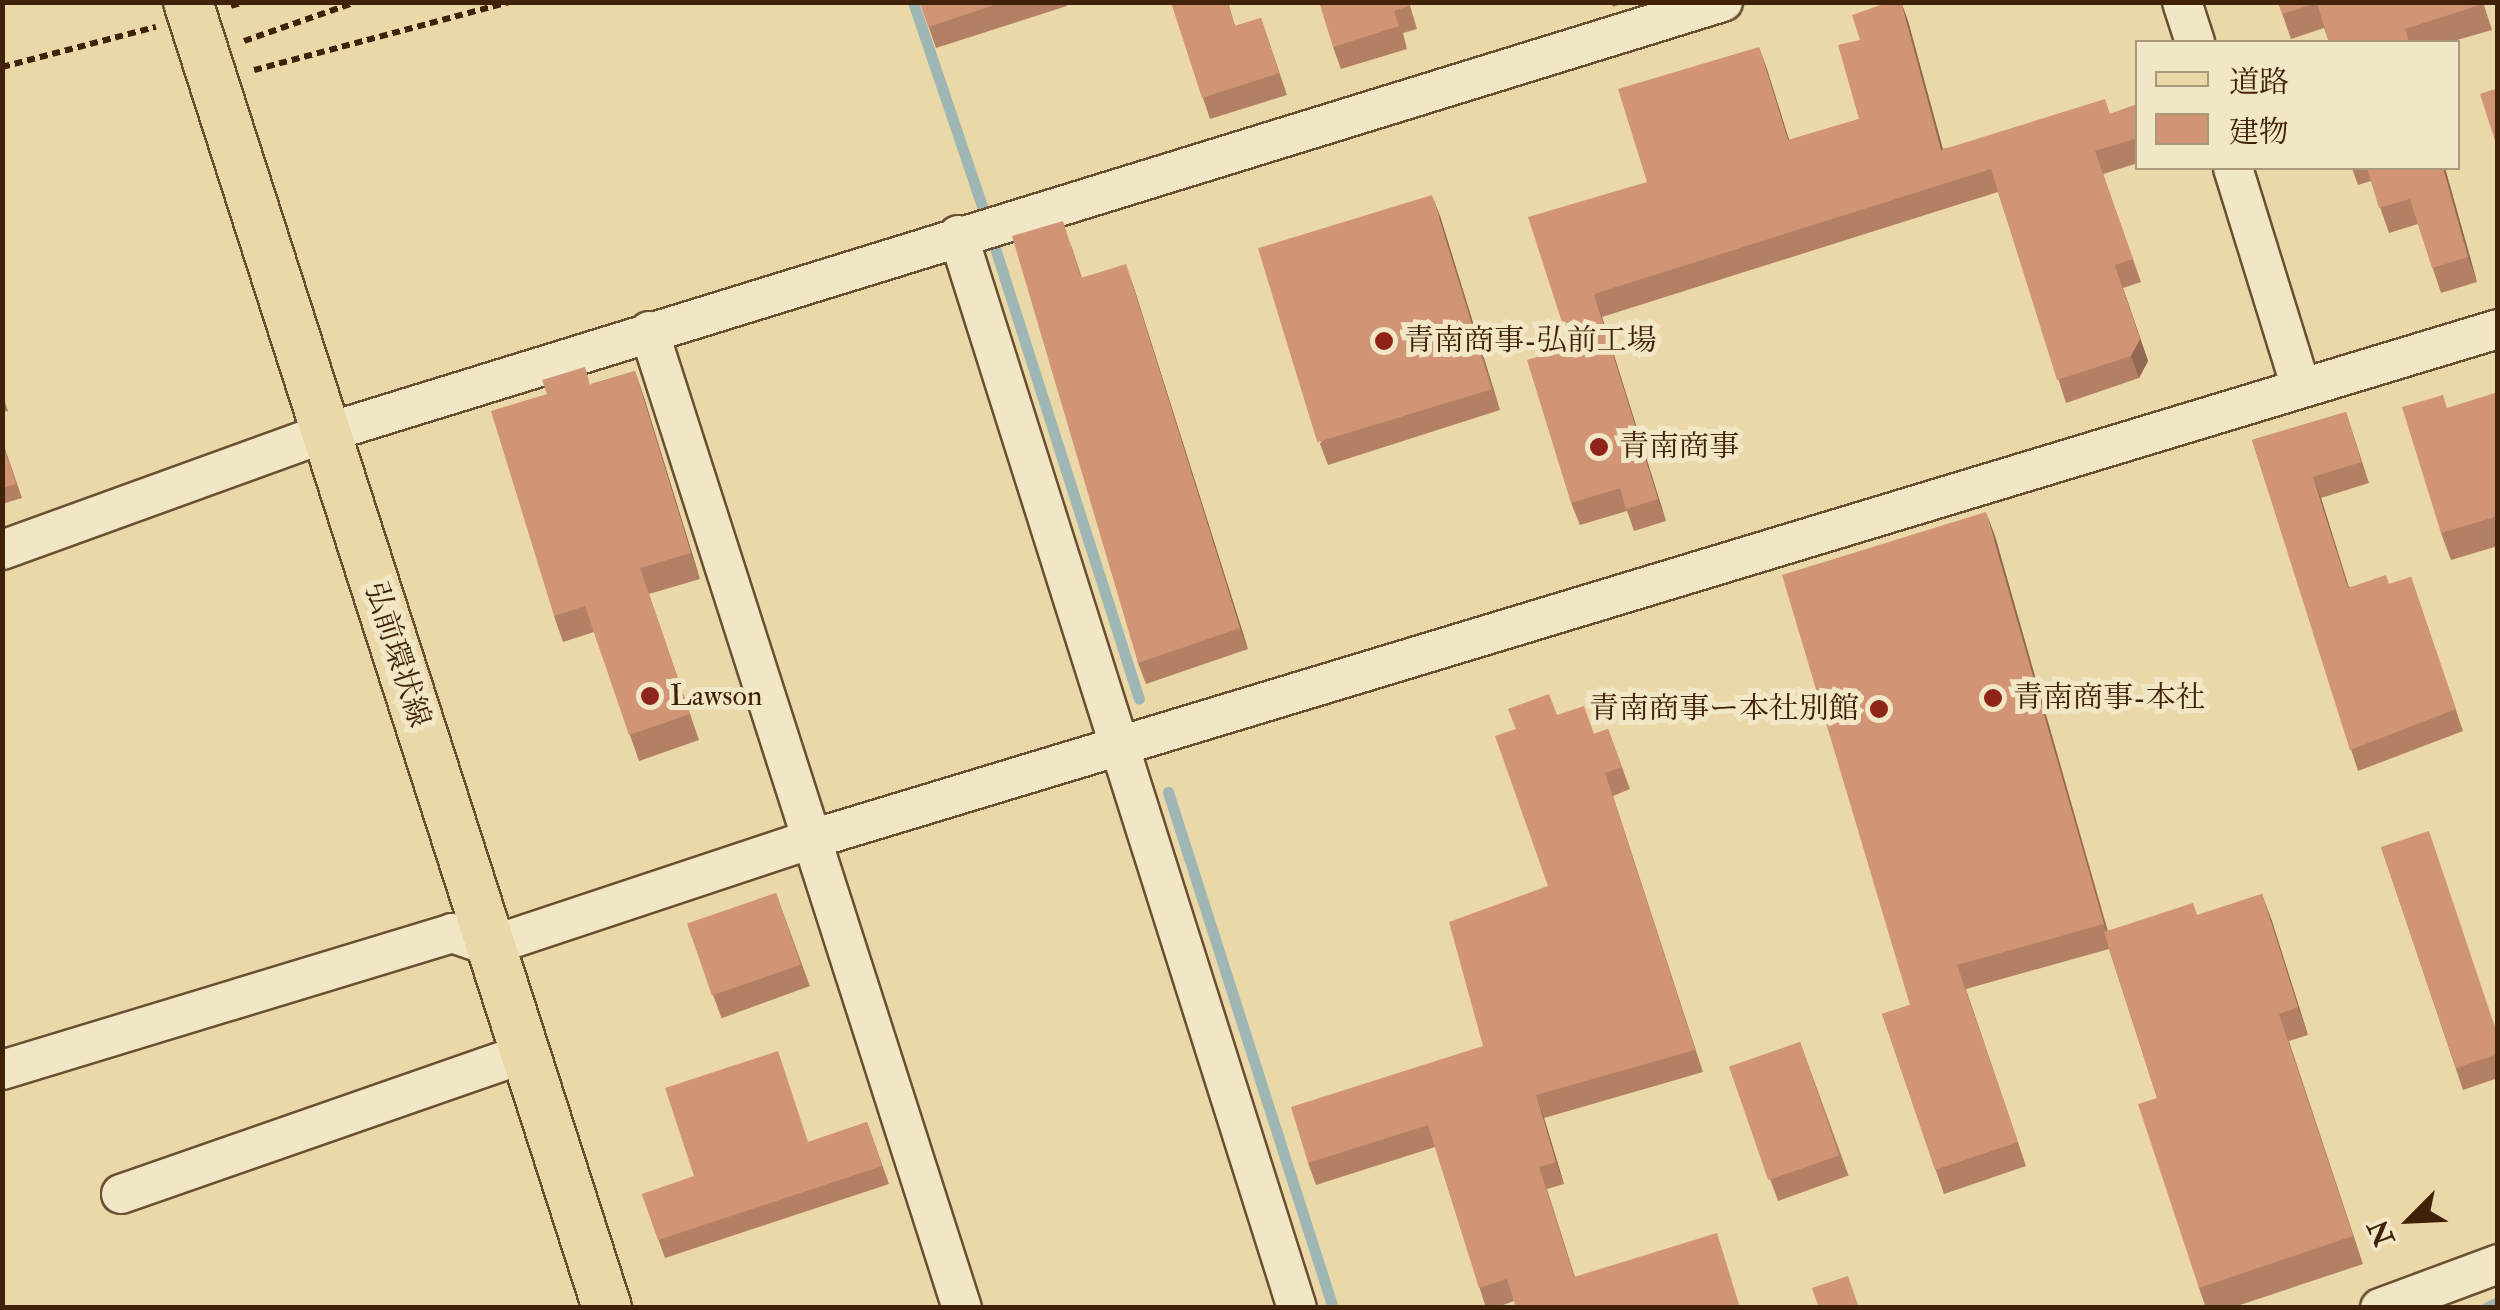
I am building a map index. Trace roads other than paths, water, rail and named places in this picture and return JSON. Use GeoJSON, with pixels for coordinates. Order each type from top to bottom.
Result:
{"type":"FeatureCollection","features":[{"type":"Feature","properties":{"kind":"main road","name":"弘前環状線"},"geometry":{"type":"LineString","coordinates":[[190,10],[606,1308]]}},
{"type":"Feature","properties":{"kind":"street"},"geometry":{"type":"LineString","coordinates":[[2,550],[326,433],[649,330],[1723,2]]}},
{"type":"Feature","properties":{"kind":"street"},"geometry":{"type":"LineString","coordinates":[[2182,2],[2194,40]]}},
{"type":"Feature","properties":{"kind":"street"},"geometry":{"type":"LineString","coordinates":[[2235,170],[2301,387]]}},
{"type":"Feature","properties":{"kind":"street"},"geometry":{"type":"LineString","coordinates":[[958,235],[1297,1308]]}},
{"type":"Feature","properties":{"kind":"street"},"geometry":{"type":"LineString","coordinates":[[2,1070],[452,933],[490,946],[812,839],[2498,329]]}},
{"type":"Feature","properties":{"kind":"street"},"geometry":{"type":"LineString","coordinates":[[649,330],[962,1308]]}},
{"type":"Feature","properties":{"kind":"street"},"geometry":{"type":"LineString","coordinates":[[122,1194],[525,1053]]}},
{"type":"Feature","properties":{"kind":"street"},"geometry":{"type":"LineString","coordinates":[[2380,1308],[2498,1264]]}},
{"type":"Feature","properties":{"kind":"waterway"},"geometry":{"type":"LineString","coordinates":[[913,2],[982,206]]}},
{"type":"Feature","properties":{"kind":"waterway"},"geometry":{"type":"LineString","coordinates":[[995,248],[1139,699]]}},
{"type":"Feature","properties":{"kind":"waterway"},"geometry":{"type":"LineString","coordinates":[[1168,792],[1333,1308]]}},
{"type":"Feature","properties":{"kind":"waterway"},"geometry":{"type":"LineString","coordinates":[[2486,1308],[2498,1302]]}},
{"type":"Feature","properties":{"kind":"place","name":"青南商事-弘前工場"},"geometry":{"type":"Point","coordinates":[1384,341]}},
{"type":"Feature","properties":{"kind":"place","name":"青南商事"},"geometry":{"type":"Point","coordinates":[1599,447]}},
{"type":"Feature","properties":{"kind":"place","name":"Lawson"},"geometry":{"type":"Point","coordinates":[650,696]}},
{"type":"Feature","properties":{"kind":"place","name":"青南商事-本社"},"geometry":{"type":"Point","coordinates":[1993,698]}},
{"type":"Feature","properties":{"kind":"place","name":"青南商事ー本社別館"},"geometry":{"type":"Point","coordinates":[1879,709]}}]}
